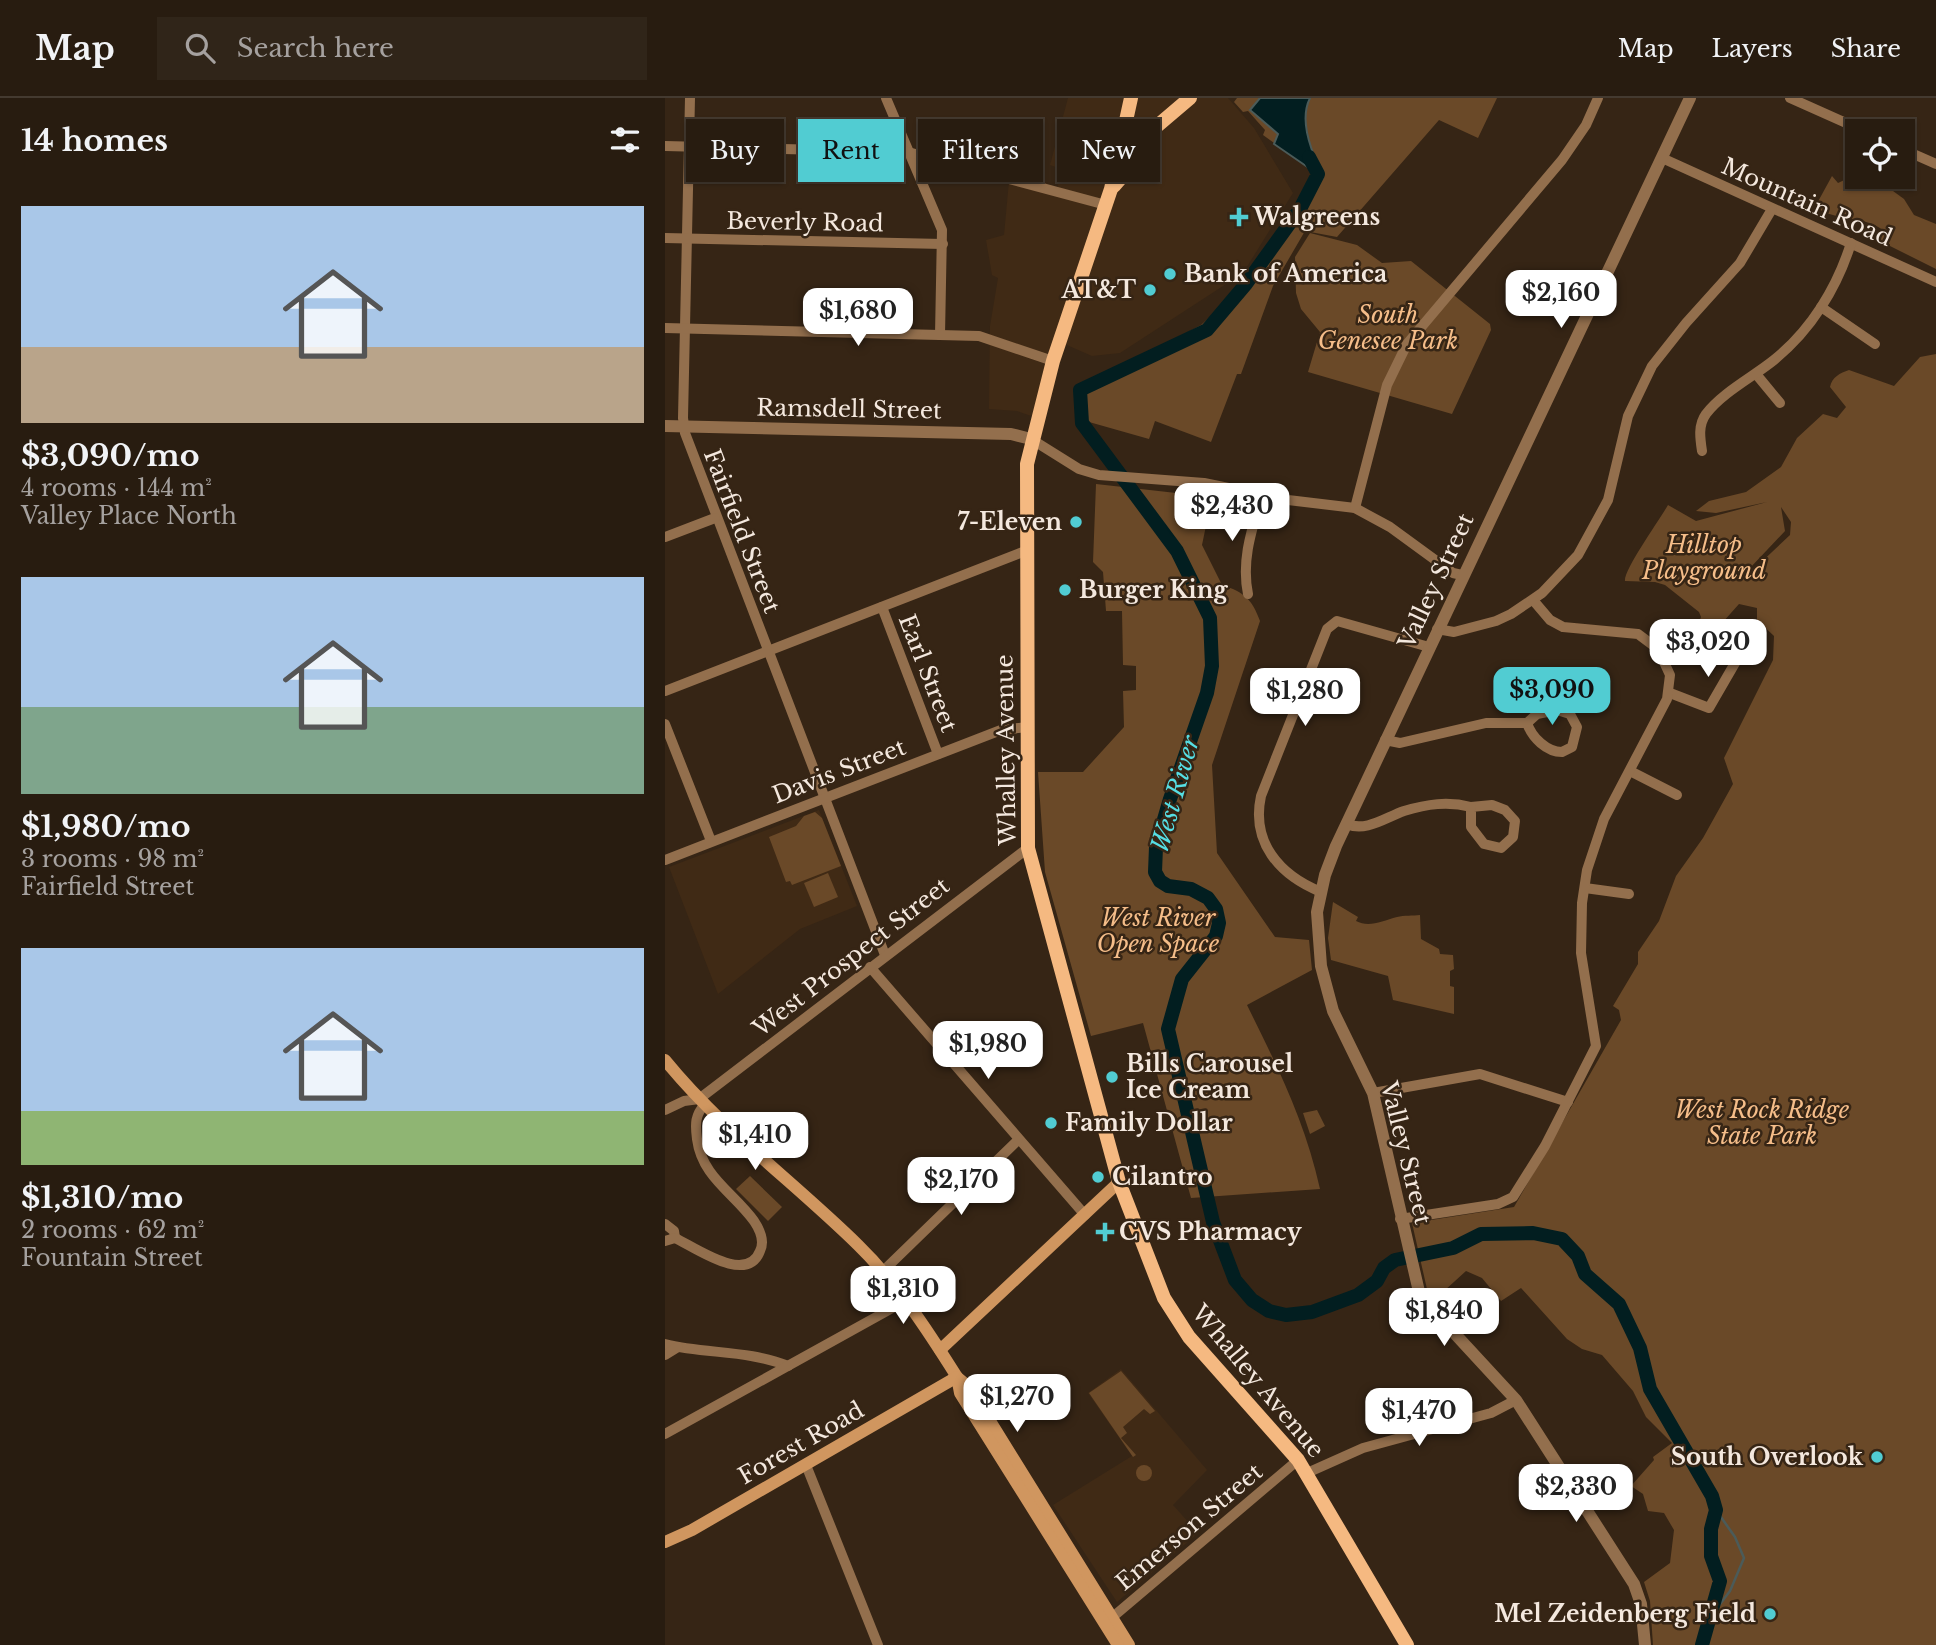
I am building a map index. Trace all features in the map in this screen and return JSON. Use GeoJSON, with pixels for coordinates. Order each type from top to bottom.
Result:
{"type":"FeatureCollection","features":[{"type":"Feature","properties":{"kind":"main road","name":"Whalley Avenue"},"geometry":{"type":"LineString","coordinates":[[1128,119],[1131,98]]}},
{"type":"Feature","properties":{"kind":"main road","name":"Whalley Avenue"},"geometry":{"type":"LineString","coordinates":[[1160,124],[1190,98]]}},
{"type":"Feature","properties":{"kind":"main road","name":"Whalley Avenue"},"geometry":{"type":"LineString","coordinates":[[1112,182],[1053,361],[1031,439],[1027,464],[1028,848],[1119,1182],[1145,1257],[1179,1324],[1307,1473],[1407,1645]]}},
{"type":"Feature","properties":{"kind":"main road","name":"Whalley Avenue"},"geometry":{"type":"LineString","coordinates":[[1111,188],[1117,182]]}},
{"type":"Feature","properties":{"kind":"main road"},"geometry":{"type":"LineString","coordinates":[[665,1060],[702,1101],[859,1246],[882,1272],[940,1350],[957,1377],[960,1393],[1003,1452],[1108,1620],[1129,1645]]}},
{"type":"Feature","properties":{"kind":"main road"},"geometry":{"type":"LineString","coordinates":[[940,1350],[1119,1182]]}},
{"type":"Feature","properties":{"kind":"main road","name":"Forest Road"},"geometry":{"type":"LineString","coordinates":[[665,1542],[692,1530],[957,1377]]}},
{"type":"Feature","properties":{"kind":"main road"},"geometry":{"type":"LineString","coordinates":[[1108,1620],[1118,1645]]}},
{"type":"Feature","properties":{"kind":"street","name":"Fairfield Street"},"geometry":{"type":"LineString","coordinates":[[690,98],[690,119]]}},
{"type":"Feature","properties":{"kind":"street"},"geometry":{"type":"LineString","coordinates":[[886,98],[942,230],[940,335]]}},
{"type":"Feature","properties":{"kind":"street"},"geometry":{"type":"LineString","coordinates":[[1355,508],[1387,385],[1407,344],[1562,160],[1586,125],[1598,98]]}},
{"type":"Feature","properties":{"kind":"street","name":"Valley Street"},"geometry":{"type":"LineString","coordinates":[[1645,1645],[1641,1604],[1634,1584],[1516,1400],[1426,1305],[1413,1275],[1373,1093],[1328,997],[1318,948],[1317,912],[1321,892],[1346,824],[1690,98]]}},
{"type":"Feature","properties":{"kind":"street"},"geometry":{"type":"LineString","coordinates":[[1790,98],[1845,123]]}},
{"type":"Feature","properties":{"kind":"street"},"geometry":{"type":"LineString","coordinates":[[665,146],[686,146]]}},
{"type":"Feature","properties":{"kind":"street"},"geometry":{"type":"LineString","coordinates":[[784,149],[908,152],[1106,205]]}},
{"type":"Feature","properties":{"kind":"street"},"geometry":{"type":"LineString","coordinates":[[1915,155],[1936,164]]}},
{"type":"Feature","properties":{"kind":"street","name":"Mountain Road"},"geometry":{"type":"LineString","coordinates":[[1662,158],[1936,282]]}},
{"type":"Feature","properties":{"kind":"street","name":"Fairfield Street"},"geometry":{"type":"LineString","coordinates":[[688,182],[684,426],[715,518],[885,955]]}},
{"type":"Feature","properties":{"kind":"street"},"geometry":{"type":"LineString","coordinates":[[1437,629],[1454,632],[1496,621],[1533,600],[1567,568],[1596,528],[1608,500],[1628,416],[1652,366],[1740,263],[1772,209]]}},
{"type":"Feature","properties":{"kind":"street","name":"Beverly Road"},"geometry":{"type":"LineString","coordinates":[[665,238],[943,244]]}},
{"type":"Feature","properties":{"kind":"street"},"geometry":{"type":"LineString","coordinates":[[1702,451],[1699,435],[1706,415],[1777,358],[1821,307],[1840,275],[1851,243]]}},
{"type":"Feature","properties":{"kind":"street"},"geometry":{"type":"LineString","coordinates":[[1821,307],[1875,344]]}},
{"type":"Feature","properties":{"kind":"street"},"geometry":{"type":"LineString","coordinates":[[665,328],[940,335],[991,339],[1053,361]]}},
{"type":"Feature","properties":{"kind":"street"},"geometry":{"type":"LineString","coordinates":[[1756,374],[1780,403]]}},
{"type":"Feature","properties":{"kind":"street","name":"Ramsdell Street"},"geometry":{"type":"LineString","coordinates":[[665,426],[1011,434],[1031,439]]}},
{"type":"Feature","properties":{"kind":"street"},"geometry":{"type":"LineString","coordinates":[[1031,439],[1079,469],[1111,478],[1203,482],[1262,495],[1355,508],[1390,527],[1453,573],[1462,575]]}},
{"type":"Feature","properties":{"kind":"street"},"geometry":{"type":"LineString","coordinates":[[1248,594],[1245,578],[1247,548],[1262,495]]}},
{"type":"Feature","properties":{"kind":"street"},"geometry":{"type":"LineString","coordinates":[[665,537],[715,518]]}},
{"type":"Feature","properties":{"kind":"street"},"geometry":{"type":"LineString","coordinates":[[665,691],[1028,550]]}},
{"type":"Feature","properties":{"kind":"street"},"geometry":{"type":"LineString","coordinates":[[1400,1219],[1498,1204],[1513,1197],[1568,1102],[1596,1046],[1581,953],[1584,888],[1604,819],[1669,694],[1668,666],[1649,640],[1630,631],[1563,627],[1550,620],[1533,600]]}},
{"type":"Feature","properties":{"kind":"street","name":"Earl Street"},"geometry":{"type":"LineString","coordinates":[[881,607],[938,754]]}},
{"type":"Feature","properties":{"kind":"street"},"geometry":{"type":"LineString","coordinates":[[1321,892],[1291,876],[1269,854],[1260,835],[1258,815],[1261,796],[1327,629],[1337,621],[1429,647]]}},
{"type":"Feature","properties":{"kind":"street"},"geometry":{"type":"LineString","coordinates":[[1669,694],[1709,708],[1742,651]]}},
{"type":"Feature","properties":{"kind":"street"},"geometry":{"type":"LineString","coordinates":[[1385,740],[1400,743],[1486,723],[1527,723],[1537,714],[1564,711],[1576,722],[1576,740],[1568,750],[1557,752],[1534,737],[1527,723]]}},
{"type":"Feature","properties":{"kind":"street"},"geometry":{"type":"LineString","coordinates":[[665,724],[711,841]]}},
{"type":"Feature","properties":{"kind":"street","name":"Davis Street"},"geometry":{"type":"LineString","coordinates":[[665,860],[1001,730],[1028,727]]}},
{"type":"Feature","properties":{"kind":"street"},"geometry":{"type":"LineString","coordinates":[[1630,771],[1677,795]]}},
{"type":"Feature","properties":{"kind":"street"},"geometry":{"type":"LineString","coordinates":[[1346,824],[1364,827],[1406,810],[1440,803],[1471,807],[1492,805],[1505,810],[1515,821],[1513,837],[1501,848],[1484,844],[1471,827],[1471,807]]}},
{"type":"Feature","properties":{"kind":"street","name":"West Prospect Street"},"geometry":{"type":"LineString","coordinates":[[665,1110],[684,1101],[702,1101],[885,955],[1028,848]]}},
{"type":"Feature","properties":{"kind":"street"},"geometry":{"type":"LineString","coordinates":[[1584,888],[1629,894]]}},
{"type":"Feature","properties":{"kind":"street"},"geometry":{"type":"LineString","coordinates":[[870,967],[1085,1214]]}},
{"type":"Feature","properties":{"kind":"street"},"geometry":{"type":"LineString","coordinates":[[1373,1093],[1480,1074],[1568,1102]]}},
{"type":"Feature","properties":{"kind":"street"},"geometry":{"type":"LineString","coordinates":[[665,1224],[674,1231],[670,1240],[723,1263],[741,1266],[750,1264],[762,1249],[762,1238],[754,1222],[703,1164],[695,1126],[702,1101]]}},
{"type":"Feature","properties":{"kind":"street"},"geometry":{"type":"LineString","coordinates":[[882,1272],[1019,1140]]}},
{"type":"Feature","properties":{"kind":"street"},"geometry":{"type":"LineString","coordinates":[[665,1434],[905,1301]]}},
{"type":"Feature","properties":{"kind":"street"},"geometry":{"type":"LineString","coordinates":[[665,1344],[765,1358],[788,1366]]}},
{"type":"Feature","properties":{"kind":"street"},"geometry":{"type":"LineString","coordinates":[[665,1354],[678,1347]]}},
{"type":"Feature","properties":{"kind":"street"},"geometry":{"type":"LineString","coordinates":[[1307,1473],[1363,1448],[1491,1413],[1516,1400]]}},
{"type":"Feature","properties":{"kind":"street","name":"Emerson Street"},"geometry":{"type":"LineString","coordinates":[[1108,1620],[1298,1460]]}},
{"type":"Feature","properties":{"kind":"street"},"geometry":{"type":"LineString","coordinates":[[806,1465],[878,1645]]}},
{"type":"Feature","properties":{"kind":"shaded area"},"geometry":{"type":"Polygon","coordinates":[[[1068,98],[1228,98],[1254,128],[1293,193],[1243,273],[1120,353],[1092,356],[1060,342],[1034,417],[1017,411],[989,409],[990,326],[998,278],[992,275],[986,240],[1004,235],[1009,182],[1056,193],[1059,182],[1160,182],[1160,119],[1062,119],[1068,98]]]}},
{"type":"Feature","properties":{"kind":"shaded area"},"geometry":{"type":"Polygon","coordinates":[[[1057,139],[1057,167],[1050,165],[1057,139]]]}},
{"type":"Feature","properties":{"kind":"shaded area"},"geometry":{"type":"Polygon","coordinates":[[[819,810],[857,906],[800,929],[718,994],[669,867],[819,810]]]}},
{"type":"Feature","properties":{"kind":"shaded area"},"geometry":{"type":"Polygon","coordinates":[[[1121,1369],[1207,1470],[1173,1505],[1198,1533],[1117,1602],[1053,1505],[1132,1456],[1088,1393],[1121,1369]]]}},
{"type":"Feature","properties":{"kind":"green space"},"geometry":{"type":"Polygon","coordinates":[[[1237,98],[1497,98],[1478,138],[1439,120],[1337,237],[1305,231],[1273,286],[1241,374],[1237,374],[1211,442],[1155,421],[1149,439],[1082,420],[1081,405],[1090,384],[1201,325],[1237,292],[1322,177],[1263,135],[1265,130],[1248,111],[1243,112],[1234,102],[1237,98]]]}},
{"type":"Feature","properties":{"kind":"green space"},"geometry":{"type":"Polygon","coordinates":[[[1832,176],[1838,183],[1845,180],[1845,189],[1889,189],[1904,199],[1914,215],[1936,224],[1936,269],[1878,240],[1883,230],[1875,225],[1833,215],[1815,207],[1832,176]]]}},
{"type":"Feature","properties":{"kind":"green space","name":"South Genesee Park"},"geometry":{"type":"Polygon","coordinates":[[[1310,233],[1357,245],[1382,263],[1411,261],[1490,324],[1491,330],[1452,414],[1308,372],[1320,332],[1301,309],[1296,293],[1295,257],[1310,233]]]}},
{"type":"Feature","properties":{"kind":"green space","name":"West Rock Ridge State Park"},"geometry":{"type":"Polygon","coordinates":[[[1936,354],[1936,1645],[1653,1645],[1650,1601],[1644,1582],[1670,1563],[1674,1530],[1664,1513],[1648,1511],[1643,1494],[1631,1486],[1654,1460],[1653,1457],[1672,1443],[1646,1417],[1633,1391],[1602,1355],[1582,1349],[1567,1339],[1521,1288],[1501,1301],[1482,1278],[1466,1271],[1433,1301],[1427,1289],[1412,1223],[1514,1207],[1621,1020],[1619,1010],[1613,1006],[1638,964],[1638,952],[1659,921],[1676,876],[1703,838],[1733,784],[1724,758],[1773,660],[1774,636],[1757,620],[1757,608],[1739,604],[1698,650],[1693,649],[1694,636],[1701,617],[1699,612],[1665,585],[1625,581],[1636,556],[1668,505],[1696,521],[1767,502],[1716,513],[1696,511],[1709,501],[1746,492],[1781,467],[1797,438],[1823,414],[1837,418],[1846,407],[1830,387],[1837,376],[1849,370],[1894,386],[1920,357],[1936,354]],[[1781,507],[1785,531],[1750,568],[1755,568],[1790,535],[1791,522],[1781,507]]]}},
{"type":"Feature","properties":{"kind":"green space","name":"West River Open Space"},"geometry":{"type":"Polygon","coordinates":[[[1096,484],[1212,497],[1202,545],[1222,585],[1246,597],[1260,621],[1212,765],[1217,853],[1275,937],[1309,940],[1312,970],[1247,1005],[1298,1117],[1320,1189],[1191,1198],[1143,1023],[1091,1036],[1045,872],[1038,772],[1083,772],[1124,727],[1123,691],[1136,690],[1136,666],[1123,665],[1122,611],[1106,611],[1103,572],[1093,562],[1096,484]]]}},
{"type":"Feature","properties":{"kind":"green space"},"geometry":{"type":"Polygon","coordinates":[[[815,812],[822,818],[841,866],[792,885],[790,881],[786,882],[769,837],[796,826],[804,816],[815,812]]]}},
{"type":"Feature","properties":{"kind":"green space"},"geometry":{"type":"Polygon","coordinates":[[[828,873],[838,897],[814,907],[804,883],[828,873]]]}},
{"type":"Feature","properties":{"kind":"green space"},"geometry":{"type":"Polygon","coordinates":[[[1333,902],[1358,917],[1356,921],[1366,924],[1400,916],[1420,915],[1421,939],[1439,949],[1440,954],[1453,955],[1454,969],[1450,971],[1450,986],[1454,987],[1454,1014],[1393,1000],[1388,976],[1331,960],[1328,938],[1333,902]]]}},
{"type":"Feature","properties":{"kind":"green space"},"geometry":{"type":"Polygon","coordinates":[[[1317,1110],[1325,1126],[1310,1134],[1303,1113],[1317,1110]]]}},
{"type":"Feature","properties":{"kind":"green space"},"geometry":{"type":"Polygon","coordinates":[[[750,1176],[782,1207],[768,1221],[736,1189],[750,1176]]]}},
{"type":"Feature","properties":{"kind":"green space"},"geometry":{"type":"Polygon","coordinates":[[[1121,1371],[1155,1411],[1150,1414],[1144,1409],[1123,1427],[1127,1433],[1121,1438],[1136,1455],[1133,1457],[1089,1393],[1121,1371]]]}},
{"type":"Feature","properties":{"kind":"green space"},"geometry":{"type":"Polygon","coordinates":[[[1144,1465],[1152,1473],[1144,1481],[1136,1473],[1144,1465]]]}},
{"type":"Feature","properties":{"kind":"green space"},"geometry":{"type":"Polygon","coordinates":[[[1143,1569],[1147,1574],[1130,1590],[1124,1581],[1143,1569]]]}},
{"type":"Feature","properties":{"kind":"water"},"geometry":{"type":"Polygon","coordinates":[[[1260,98],[1310,98],[1306,127],[1322,177],[1274,144],[1278,134],[1250,110],[1260,98]]]}},
{"type":"Feature","properties":{"kind":"waterway","name":"West River"},"geometry":{"type":"LineString","coordinates":[[1309,157],[1318,174],[1300,209],[1246,284],[1207,330],[1080,390],[1082,423],[1177,551],[1210,618],[1212,666],[1207,693],[1156,847],[1155,872],[1160,881],[1168,886],[1191,889],[1208,898],[1216,909],[1219,923],[1216,936],[1182,979],[1168,1029],[1213,1222],[1235,1280],[1252,1300],[1269,1311],[1286,1315],[1312,1312],[1358,1295],[1377,1281],[1384,1268],[1395,1260],[1453,1248],[1481,1234],[1533,1233],[1562,1239],[1578,1256],[1585,1274],[1619,1304],[1640,1348],[1650,1389],[1712,1496],[1716,1510],[1711,1529],[1711,1556],[1720,1581],[1702,1645]]}},
{"type":"Feature","properties":{"kind":"waterway"},"geometry":{"type":"LineString","coordinates":[[1714,1612],[1730,1591],[1744,1558],[1735,1537],[1716,1510]]}},
{"type":"Feature","properties":{"kind":"place","name":"Walgreens"},"geometry":{"type":"Point","coordinates":[1239,217]}},
{"type":"Feature","properties":{"kind":"place","name":"Bank of America"},"geometry":{"type":"Point","coordinates":[1170,274]}},
{"type":"Feature","properties":{"kind":"place","name":"AT&T"},"geometry":{"type":"Point","coordinates":[1150,290]}},
{"type":"Feature","properties":{"kind":"place","name":"7-Eleven"},"geometry":{"type":"Point","coordinates":[1076,522]}},
{"type":"Feature","properties":{"kind":"place","name":"Burger King"},"geometry":{"type":"Point","coordinates":[1065,590]}},
{"type":"Feature","properties":{"kind":"place","name":"Bills Carousel Ice Cream"},"geometry":{"type":"Point","coordinates":[1112,1077]}},
{"type":"Feature","properties":{"kind":"place","name":"Family Dollar"},"geometry":{"type":"Point","coordinates":[1051,1123]}},
{"type":"Feature","properties":{"kind":"place","name":"Cilantro"},"geometry":{"type":"Point","coordinates":[1098,1177]}},
{"type":"Feature","properties":{"kind":"place","name":"CVS Pharmacy"},"geometry":{"type":"Point","coordinates":[1105,1232]}},
{"type":"Feature","properties":{"kind":"place","name":"South Overlook"},"geometry":{"type":"Point","coordinates":[1877,1457]}},
{"type":"Feature","properties":{"kind":"place","name":"Mel Zeidenberg Field"},"geometry":{"type":"Point","coordinates":[1770,1614]}},
{"type":"Feature","properties":{"kind":"park label","name":"Hilltop Playground"},"geometry":{"type":"Point","coordinates":[1704,558]}}]}
